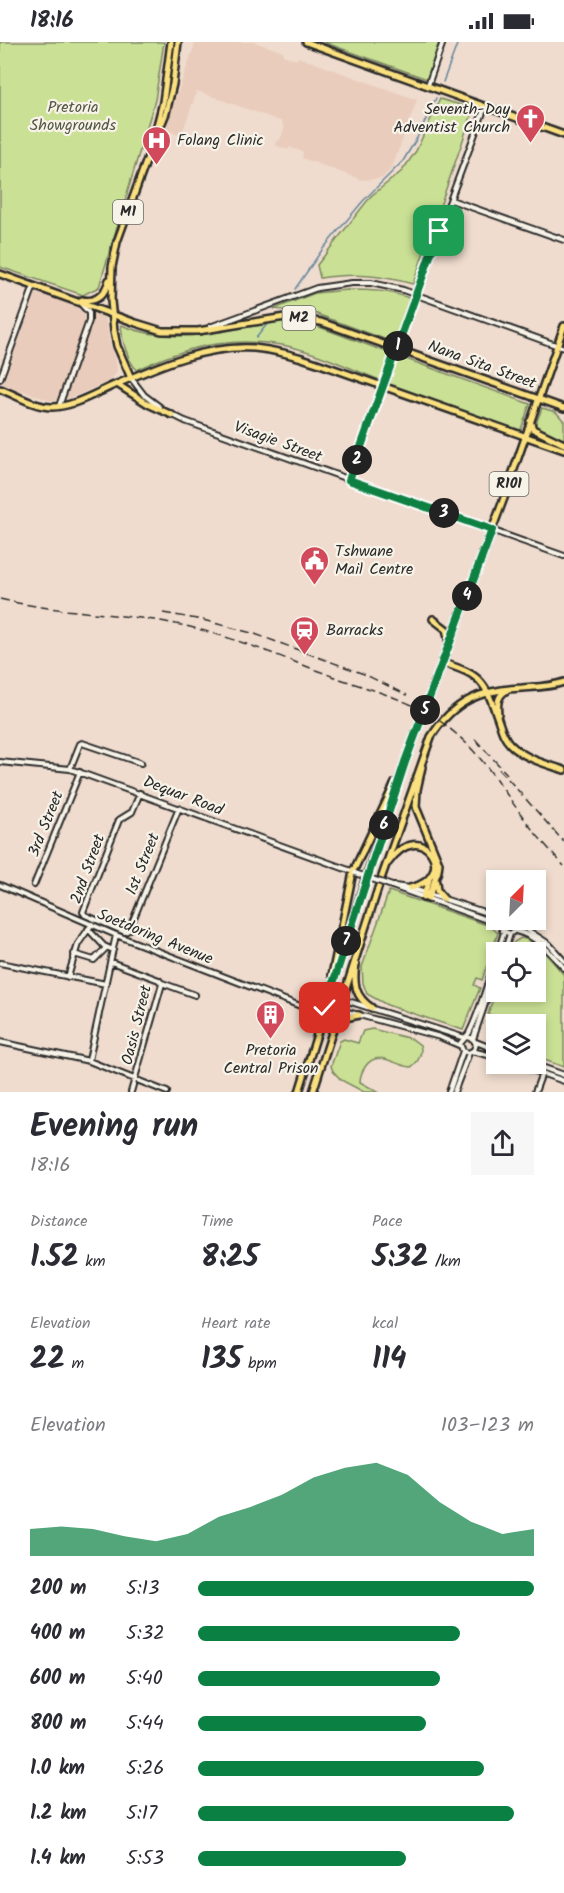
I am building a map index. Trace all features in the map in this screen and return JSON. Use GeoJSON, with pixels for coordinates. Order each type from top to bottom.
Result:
{"type":"FeatureCollection","features":[{"type":"Feature","properties":{"kind":"main road","name":"M1"},"geometry":{"type":"LineString","coordinates":[[131,378],[117,346],[111,314],[112,267],[117,242],[147,159],[164,100],[171,42]]}},
{"type":"Feature","properties":{"kind":"main road","name":"M1"},"geometry":{"type":"LineString","coordinates":[[147,159],[159,133],[169,102],[178,42]]}},
{"type":"Feature","properties":{"kind":"main road"},"geometry":{"type":"LineString","coordinates":[[306,42],[564,135]]}},
{"type":"Feature","properties":{"kind":"main road"},"geometry":{"type":"LineString","coordinates":[[63,296],[87,301],[98,298],[107,287],[112,267]]}},
{"type":"Feature","properties":{"kind":"main road","name":"M2"},"geometry":{"type":"LineString","coordinates":[[0,274],[111,314]]}},
{"type":"Feature","properties":{"kind":"main road","name":"Nana Sita Street"},"geometry":{"type":"LineString","coordinates":[[111,314],[162,331],[198,331],[246,322],[297,318],[321,322],[564,408]]}},
{"type":"Feature","properties":{"kind":"main road","name":"R101"},"geometry":{"type":"LineString","coordinates":[[299,1092],[403,769],[492,530],[564,326]]}},
{"type":"Feature","properties":{"kind":"main road","name":"M2"},"geometry":{"type":"LineString","coordinates":[[0,389],[46,406],[59,406],[93,395],[185,358],[224,349],[255,348],[294,356],[564,450]]}},
{"type":"Feature","properties":{"kind":"main road"},"geometry":{"type":"LineString","coordinates":[[117,384],[148,404],[172,415]]}},
{"type":"Feature","properties":{"kind":"main road"},"geometry":{"type":"LineString","coordinates":[[530,419],[533,429],[564,444]]}},
{"type":"Feature","properties":{"kind":"main road"},"geometry":{"type":"LineString","coordinates":[[433,619],[446,629],[450,645]]}},
{"type":"Feature","properties":{"kind":"main road"},"geometry":{"type":"LineString","coordinates":[[443,663],[474,675],[488,691],[503,735],[514,748],[564,770]]}},
{"type":"Feature","properties":{"kind":"main road"},"geometry":{"type":"LineString","coordinates":[[313,1092],[381,879],[431,737],[449,713],[459,704],[488,691],[564,682]]}},
{"type":"Feature","properties":{"kind":"main road"},"geometry":{"type":"LineString","coordinates":[[498,718],[500,697],[513,688]]}},
{"type":"Feature","properties":{"kind":"main road"},"geometry":{"type":"LineString","coordinates":[[431,737],[416,798],[418,815],[438,858],[436,887],[444,899]]}},
{"type":"Feature","properties":{"kind":"main road"},"geometry":{"type":"LineString","coordinates":[[330,993],[354,872],[361,852],[403,769]]}},
{"type":"Feature","properties":{"kind":"main road"},"geometry":{"type":"LineString","coordinates":[[381,879],[395,854],[407,845],[415,844],[425,848],[432,855],[435,868],[429,880],[426,896]]}},
{"type":"Feature","properties":{"kind":"main road"},"geometry":{"type":"LineString","coordinates":[[426,896],[436,877]]}},
{"type":"Feature","properties":{"kind":"main road"},"geometry":{"type":"LineString","coordinates":[[410,888],[429,880]]}},
{"type":"Feature","properties":{"kind":"main road"},"geometry":{"type":"LineString","coordinates":[[357,954],[356,991],[361,1000],[372,1008]]}},
{"type":"Feature","properties":{"kind":"main road"},"geometry":{"type":"LineString","coordinates":[[334,1025],[345,1018],[359,1015]]}},
{"type":"Feature","properties":{"kind":"street"},"geometry":{"type":"LineString","coordinates":[[428,85],[443,42]]}},
{"type":"Feature","properties":{"kind":"street"},"geometry":{"type":"LineString","coordinates":[[349,480],[485,106]]}},
{"type":"Feature","properties":{"kind":"street"},"geometry":{"type":"LineString","coordinates":[[451,200],[564,240]]}},
{"type":"Feature","properties":{"kind":"street"},"geometry":{"type":"LineString","coordinates":[[198,331],[234,320],[313,289],[371,283],[392,286],[564,348]]}},
{"type":"Feature","properties":{"kind":"street"},"geometry":{"type":"LineString","coordinates":[[0,379],[34,286]]}},
{"type":"Feature","properties":{"kind":"street"},"geometry":{"type":"LineString","coordinates":[[59,406],[89,321],[89,313],[78,302]]}},
{"type":"Feature","properties":{"kind":"street","name":"Visagie Street"},"geometry":{"type":"LineString","coordinates":[[131,378],[150,400],[172,415],[564,556]]}},
{"type":"Feature","properties":{"kind":"street"},"geometry":{"type":"LineString","coordinates":[[70,769],[82,743],[141,763]]}},
{"type":"Feature","properties":{"kind":"street","name":"Dequar Road"},"geometry":{"type":"LineString","coordinates":[[0,762],[80,772],[393,886]]}},
{"type":"Feature","properties":{"kind":"street","name":"3rd Street"},"geometry":{"type":"LineString","coordinates":[[34,885],[80,772]]}},
{"type":"Feature","properties":{"kind":"street","name":"2nd Street"},"geometry":{"type":"LineString","coordinates":[[129,930],[125,932],[85,915],[83,912],[118,820],[132,812],[140,793]]}},
{"type":"Feature","properties":{"kind":"street","name":"1st Street"},"geometry":{"type":"LineString","coordinates":[[129,930],[179,808]]}},
{"type":"Feature","properties":{"kind":"street","name":"Soetdoring Avenue"},"geometry":{"type":"LineString","coordinates":[[0,885],[90,927],[303,1007]]}},
{"type":"Feature","properties":{"kind":"street"},"geometry":{"type":"LineString","coordinates":[[393,886],[410,888],[426,896],[444,899],[486,913]]}},
{"type":"Feature","properties":{"kind":"street"},"geometry":{"type":"LineString","coordinates":[[393,886],[486,919]]}},
{"type":"Feature","properties":{"kind":"street"},"geometry":{"type":"LineString","coordinates":[[68,977],[78,944],[90,927],[106,948],[113,950]]}},
{"type":"Feature","properties":{"kind":"street"},"geometry":{"type":"LineString","coordinates":[[530,930],[549,944],[564,961]]}},
{"type":"Feature","properties":{"kind":"street"},"geometry":{"type":"LineString","coordinates":[[501,942],[504,932],[510,934],[516,931],[527,934],[541,944],[564,968]]}},
{"type":"Feature","properties":{"kind":"street"},"geometry":{"type":"LineString","coordinates":[[507,942],[510,934]]}},
{"type":"Feature","properties":{"kind":"street"},"geometry":{"type":"LineString","coordinates":[[89,1060],[116,935]]}},
{"type":"Feature","properties":{"kind":"street"},"geometry":{"type":"LineString","coordinates":[[74,954],[94,960],[106,948]]}},
{"type":"Feature","properties":{"kind":"street","name":"Oasis Street"},"geometry":{"type":"LineString","coordinates":[[111,962],[161,982],[131,1092]]}},
{"type":"Feature","properties":{"kind":"street"},"geometry":{"type":"LineString","coordinates":[[0,963],[106,984]]}},
{"type":"Feature","properties":{"kind":"street"},"geometry":{"type":"LineString","coordinates":[[161,982],[195,995]]}},
{"type":"Feature","properties":{"kind":"street"},"geometry":{"type":"LineString","coordinates":[[449,1092],[462,1049],[461,1042],[466,1038],[486,984]]}},
{"type":"Feature","properties":{"kind":"street"},"geometry":{"type":"LineString","coordinates":[[330,993],[342,999],[486,1046]]}},
{"type":"Feature","properties":{"kind":"street"},"geometry":{"type":"LineString","coordinates":[[454,1092],[471,1052],[476,1046],[474,1041],[486,1002]]}},
{"type":"Feature","properties":{"kind":"street"},"geometry":{"type":"LineString","coordinates":[[326,1006],[440,1037],[462,1049],[486,1055]]}},
{"type":"Feature","properties":{"kind":"street"},"geometry":{"type":"LineString","coordinates":[[0,1042],[89,1060],[167,1092]]}},
{"type":"Feature","properties":{"kind":"street"},"geometry":{"type":"LineString","coordinates":[[546,1069],[564,1075]]}},
{"type":"Feature","properties":{"kind":"street"},"geometry":{"type":"LineString","coordinates":[[535,1092],[542,1074]]}},
{"type":"Feature","properties":{"kind":"street"},"geometry":{"type":"LineString","coordinates":[[544,1074],[564,1082]]}},
{"type":"Feature","properties":{"kind":"shaded area"},"geometry":{"type":"Polygon","coordinates":[[[199,42],[254,42],[284,52],[283,55],[296,60],[298,57],[417,100],[392,168],[382,178],[362,180],[302,158],[303,152],[275,145],[277,140],[280,140],[285,127],[282,125],[283,122],[197,91],[181,136],[165,129],[195,44],[199,42]]]}},
{"type":"Feature","properties":{"kind":"shaded area"},"geometry":{"type":"Polygon","coordinates":[[[37,291],[105,317],[117,367],[116,374],[106,383],[65,400],[52,401],[3,384],[37,291]]]}},
{"type":"Feature","properties":{"kind":"green space","name":"Pretoria Showgrounds"},"geometry":{"type":"Polygon","coordinates":[[[0,42],[164,42],[155,100],[99,287],[83,295],[0,267],[0,42]]]}},
{"type":"Feature","properties":{"kind":"green space"},"geometry":{"type":"Polygon","coordinates":[[[323,42],[439,42],[427,79],[323,42]]]}},
{"type":"Feature","properties":{"kind":"green space"},"geometry":{"type":"Polygon","coordinates":[[[440,99],[471,108],[469,113],[472,114],[413,284],[367,276],[320,278],[317,265],[371,196],[402,171],[416,151],[440,99]]]}},
{"type":"Feature","properties":{"kind":"green space"},"geometry":{"type":"Polygon","coordinates":[[[347,290],[387,292],[411,299],[395,343],[314,313],[274,309],[315,293],[347,290]]]}},
{"type":"Feature","properties":{"kind":"green space"},"geometry":{"type":"Polygon","coordinates":[[[275,321],[314,325],[392,354],[382,381],[307,351],[282,345],[243,342],[189,350],[136,370],[125,349],[121,325],[141,332],[179,336],[198,335],[275,321]]]}},
{"type":"Feature","properties":{"kind":"green space"},"geometry":{"type":"Polygon","coordinates":[[[398,356],[530,404],[520,432],[389,384],[398,356]]]}},
{"type":"Feature","properties":{"kind":"green space"},"geometry":{"type":"Polygon","coordinates":[[[542,408],[556,412],[564,421],[564,442],[535,426],[542,408]]]}},
{"type":"Feature","properties":{"kind":"green space"},"geometry":{"type":"Polygon","coordinates":[[[389,891],[486,925],[486,930],[495,930],[498,933],[495,942],[486,942],[486,968],[482,980],[477,978],[474,985],[480,988],[463,1030],[387,1005],[367,994],[363,983],[362,967],[389,891]]]}},
{"type":"Feature","properties":{"kind":"green space"},"geometry":{"type":"Polygon","coordinates":[[[521,938],[531,942],[514,942],[521,938]]]}},
{"type":"Feature","properties":{"kind":"green space"},"geometry":{"type":"Polygon","coordinates":[[[546,954],[564,975],[564,1067],[546,1061],[546,1014],[488,1014],[492,1002],[546,1002],[546,954]]]}},
{"type":"Feature","properties":{"kind":"green space"},"geometry":{"type":"Polygon","coordinates":[[[372,1029],[412,1039],[420,1045],[421,1051],[418,1060],[411,1067],[381,1058],[370,1062],[362,1073],[360,1082],[378,1092],[364,1092],[341,1080],[331,1066],[340,1041],[344,1039],[358,1043],[363,1031],[372,1029]]]}},
{"type":"Feature","properties":{"kind":"waterway"},"geometry":{"type":"LineString","coordinates":[[443,82],[458,42]]}},
{"type":"Feature","properties":{"kind":"waterway"},"geometry":{"type":"LineString","coordinates":[[295,289],[322,250],[363,201],[403,161],[436,98]]}},
{"type":"Feature","properties":{"kind":"waterway"},"geometry":{"type":"LineString","coordinates":[[256,338],[268,323]]}},
{"type":"Feature","properties":{"kind":"railway"},"geometry":{"type":"LineString","coordinates":[[0,599],[42,607],[150,619],[193,628],[257,648],[380,692],[420,709],[444,724],[469,746],[488,768],[532,830],[564,866]]}},
{"type":"Feature","properties":{"kind":"railway"},"geometry":{"type":"LineString","coordinates":[[163,613],[203,620],[255,634],[364,674],[407,695]]}},
{"type":"Feature","properties":{"kind":"railway"},"geometry":{"type":"LineString","coordinates":[[475,739],[507,774]]}},
{"type":"Feature","properties":{"kind":"railway"},"geometry":{"type":"LineString","coordinates":[[499,769],[564,842]]}},
{"type":"Feature","properties":{"kind":"place","name":"Seventh-Day Adventist Church"},"geometry":{"type":"Point","coordinates":[531,144]}},
{"type":"Feature","properties":{"kind":"place","name":"Folang Clinic"},"geometry":{"type":"Point","coordinates":[156,166]}},
{"type":"Feature","properties":{"kind":"place","name":"Tshwane Mail Centre"},"geometry":{"type":"Point","coordinates":[314,586]}},
{"type":"Feature","properties":{"kind":"place","name":"Barracks"},"geometry":{"type":"Point","coordinates":[305,656]}},
{"type":"Feature","properties":{"kind":"place","name":"Pretoria Central Prison"},"geometry":{"type":"Point","coordinates":[271,1040]}},
{"type":"Feature","properties":{"kind":"route"},"geometry":{"type":"LineString","coordinates":[[325,1008],[405,762],[492,530],[349,480],[439,231]]}}]}
